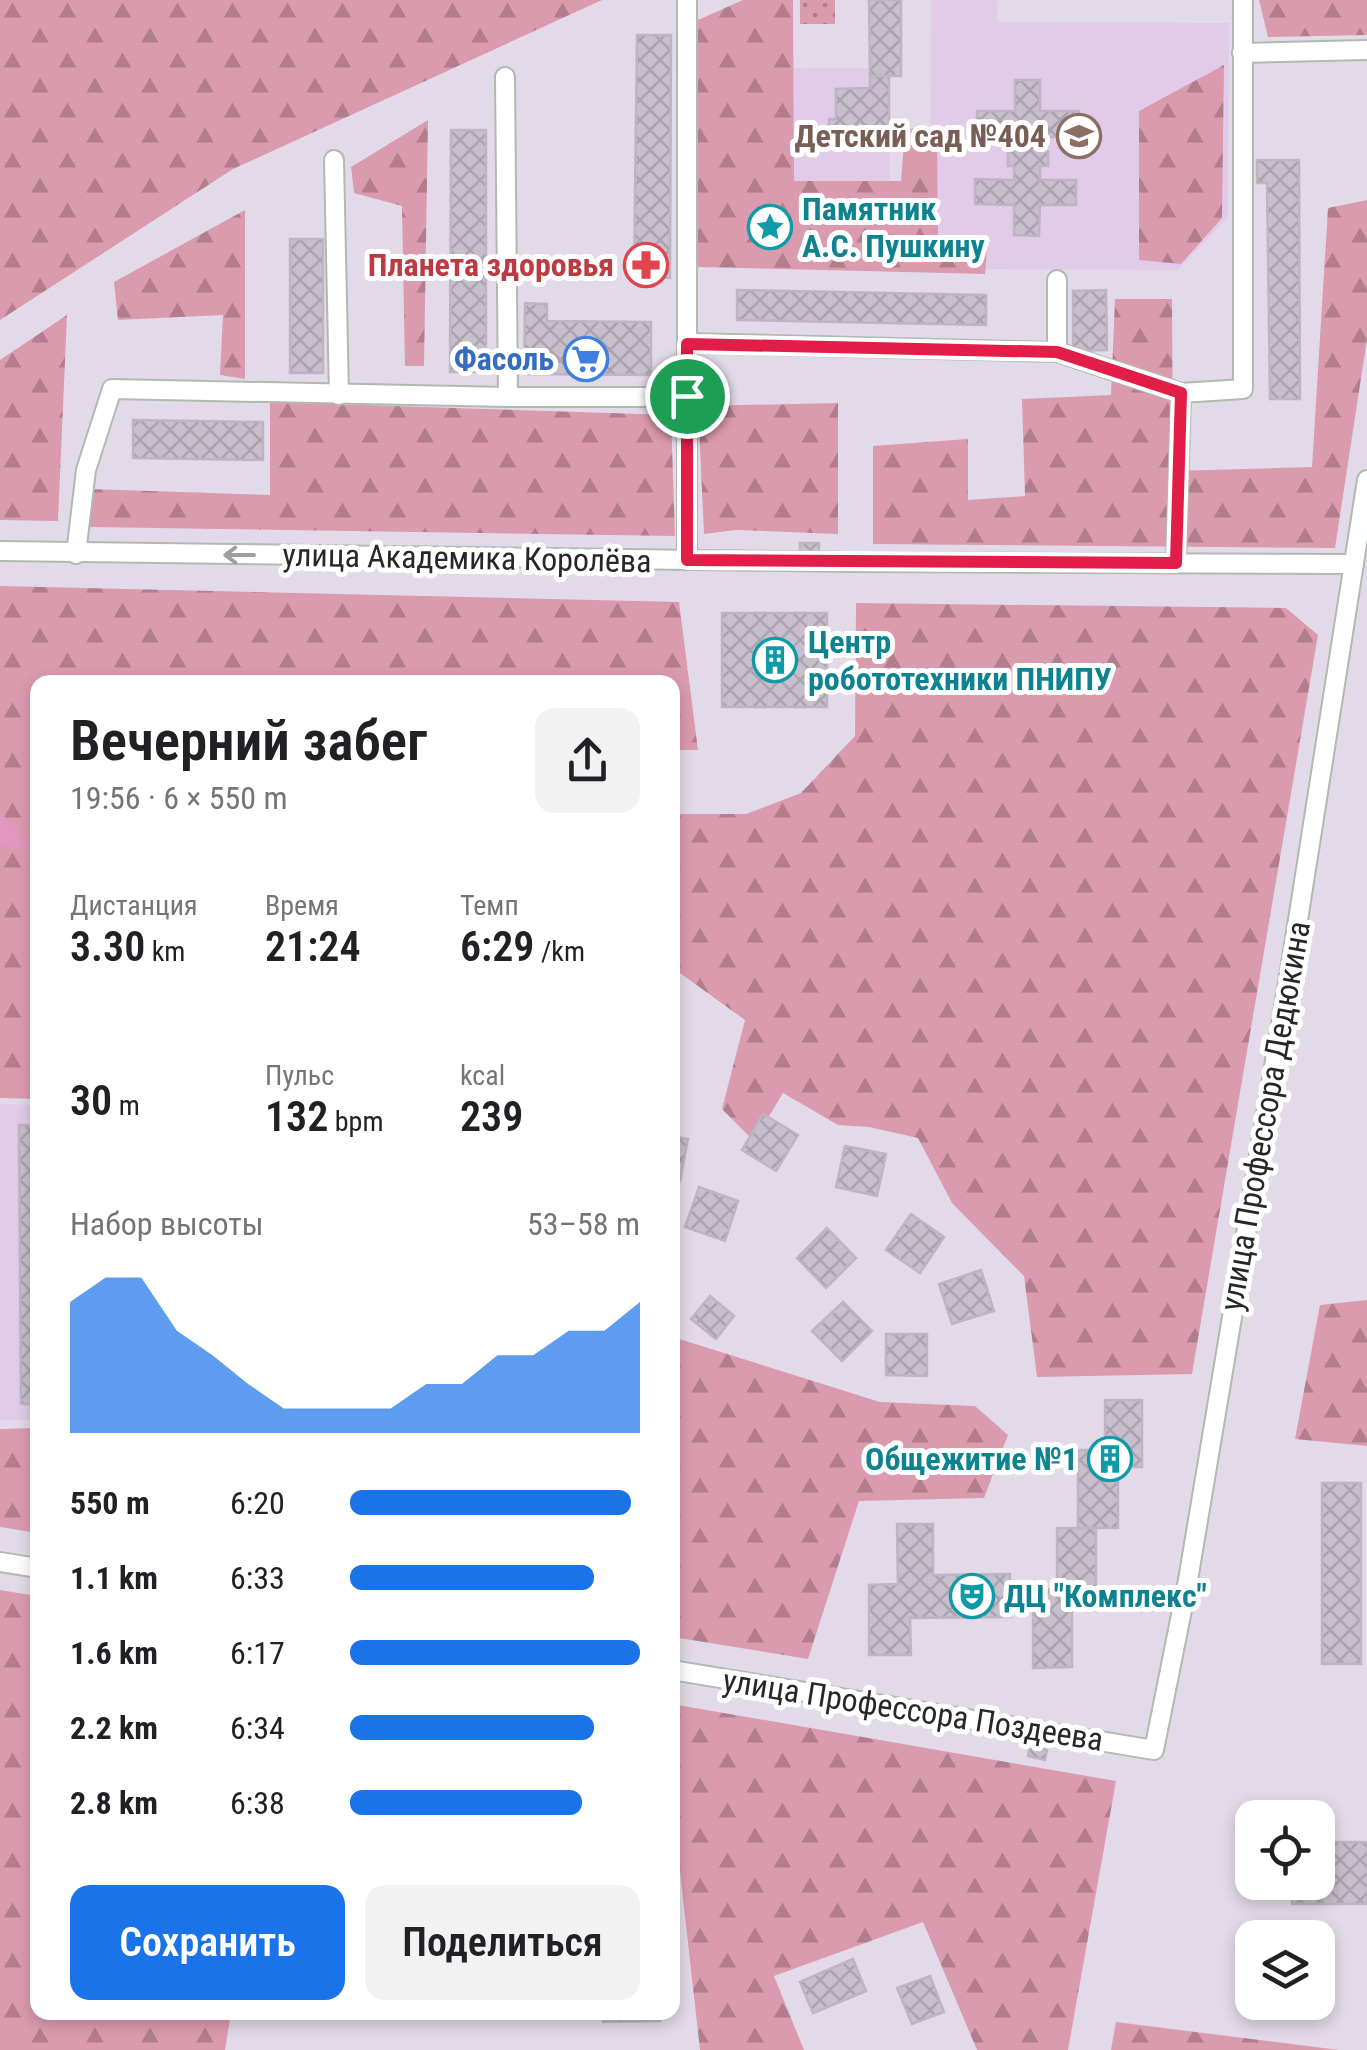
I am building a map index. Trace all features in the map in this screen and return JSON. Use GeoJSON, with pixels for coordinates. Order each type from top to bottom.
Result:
{"type":"FeatureCollection","features":[{"type":"Feature","properties":{"kind":"street"},"geometry":{"type":"LineString","coordinates":[[687,0],[687,560]]}},
{"type":"Feature","properties":{"kind":"street"},"geometry":{"type":"LineString","coordinates":[[687,344],[1057,352],[1181,393],[1244,389],[1243,0]]}},
{"type":"Feature","properties":{"kind":"street"},"geometry":{"type":"LineString","coordinates":[[1242,53],[1367,50]]}},
{"type":"Feature","properties":{"kind":"street"},"geometry":{"type":"LineString","coordinates":[[505,77],[508,396]]}},
{"type":"Feature","properties":{"kind":"street"},"geometry":{"type":"LineString","coordinates":[[334,160],[339,395]]}},
{"type":"Feature","properties":{"kind":"street"},"geometry":{"type":"LineString","coordinates":[[1057,280],[1057,352]]}},
{"type":"Feature","properties":{"kind":"street"},"geometry":{"type":"LineString","coordinates":[[76,554],[86,470],[112,389],[339,395],[687,396]]}},
{"type":"Feature","properties":{"kind":"street"},"geometry":{"type":"LineString","coordinates":[[1176,563],[1181,393]]}},
{"type":"Feature","properties":{"kind":"street","name":"улица Профессора Дедюкина"},"geometry":{"type":"LineString","coordinates":[[1154,1750],[1188,1580],[1367,480]]}},
{"type":"Feature","properties":{"kind":"street","name":"улица Академика Королёва"},"geometry":{"type":"LineString","coordinates":[[0,552],[1354,564]]}},
{"type":"Feature","properties":{"kind":"street"},"geometry":{"type":"LineString","coordinates":[[0,1562],[30,1567]]}},
{"type":"Feature","properties":{"kind":"street","name":"улица Профессора Поздеева"},"geometry":{"type":"LineString","coordinates":[[680,1671],[1154,1750]]}},
{"type":"Feature","properties":{"kind":"shaded area","name":"Детский сад №404"},"geometry":{"type":"Polygon","coordinates":[[[931,0],[997,0],[998,22],[1229,23],[1228,217],[1178,270],[930,269],[931,0]]]}},
{"type":"Feature","properties":{"kind":"shaded area"},"geometry":{"type":"Polygon","coordinates":[[[870,68],[870,76],[889,76],[890,265],[717,266],[716,69],[870,68]]]}},
{"type":"Feature","properties":{"kind":"shaded area"},"geometry":{"type":"Polygon","coordinates":[[[0,813],[30,840],[30,851],[0,845],[0,813]]]}},
{"type":"Feature","properties":{"kind":"shaded area"},"geometry":{"type":"Polygon","coordinates":[[[0,1104],[30,1105],[30,1420],[0,1420],[0,1104]]]}},
{"type":"Feature","properties":{"kind":"green space"},"geometry":{"type":"Polygon","coordinates":[[[0,0],[602,0],[233,169],[0,320],[0,0]]]}},
{"type":"Feature","properties":{"kind":"green space"},"geometry":{"type":"Polygon","coordinates":[[[743,0],[793,0],[794,181],[901,181],[905,129],[937,127],[938,236],[988,239],[985,274],[698,267],[698,20],[743,0]]]}},
{"type":"Feature","properties":{"kind":"green space"},"geometry":{"type":"Polygon","coordinates":[[[800,0],[835,0],[835,24],[800,24],[800,0]]]}},
{"type":"Feature","properties":{"kind":"green space"},"geometry":{"type":"Polygon","coordinates":[[[1259,0],[1367,0],[1367,35],[1268,37],[1259,0]]]}},
{"type":"Feature","properties":{"kind":"green space"},"geometry":{"type":"Polygon","coordinates":[[[1224,65],[1222,218],[1181,264],[1139,260],[1139,111],[1224,65]]]}},
{"type":"Feature","properties":{"kind":"green space"},"geometry":{"type":"Polygon","coordinates":[[[428,120],[424,366],[405,366],[402,206],[354,193],[351,167],[428,120]]]}},
{"type":"Feature","properties":{"kind":"green space"},"geometry":{"type":"Polygon","coordinates":[[[1367,200],[1367,339],[1335,548],[873,544],[873,446],[968,439],[968,500],[1025,496],[1022,399],[1111,395],[1115,299],[1172,299],[1173,471],[1312,467],[1328,208],[1367,200]]]}},
{"type":"Feature","properties":{"kind":"green space"},"geometry":{"type":"Polygon","coordinates":[[[245,210],[245,379],[220,375],[223,315],[118,320],[114,282],[245,210]]]}},
{"type":"Feature","properties":{"kind":"green space"},"geometry":{"type":"Polygon","coordinates":[[[67,315],[58,521],[0,520],[0,360],[67,315]]]}},
{"type":"Feature","properties":{"kind":"green space"},"geometry":{"type":"Polygon","coordinates":[[[270,402],[671,415],[675,536],[89,527],[89,489],[270,495],[270,402]]]}},
{"type":"Feature","properties":{"kind":"green space"},"geometry":{"type":"Polygon","coordinates":[[[838,403],[838,534],[736,530],[704,534],[698,406],[838,403]]]}},
{"type":"Feature","properties":{"kind":"green space"},"geometry":{"type":"Polygon","coordinates":[[[0,586],[679,602],[698,750],[680,750],[680,675],[30,675],[30,1099],[0,1098],[0,586]]]}},
{"type":"Feature","properties":{"kind":"green space"},"geometry":{"type":"Polygon","coordinates":[[[856,603],[1286,608],[1318,635],[1192,1374],[1037,1377],[1024,1276],[952,1203],[918,1138],[838,1125],[783,1093],[754,1141],[722,1109],[745,1020],[680,973],[680,814],[746,814],[801,793],[855,736],[856,603]]]}},
{"type":"Feature","properties":{"kind":"green space"},"geometry":{"type":"Polygon","coordinates":[[[1367,1300],[1367,1446],[1295,1439],[1320,1305],[1367,1300]]]}},
{"type":"Feature","properties":{"kind":"green space"},"geometry":{"type":"Polygon","coordinates":[[[680,1339],[880,1402],[975,1406],[1008,1435],[984,1498],[859,1501],[808,1659],[680,1638],[680,1339]]]}},
{"type":"Feature","properties":{"kind":"green space"},"geometry":{"type":"Polygon","coordinates":[[[30,1428],[30,1532],[0,1527],[0,1429],[30,1428]]]}},
{"type":"Feature","properties":{"kind":"green space"},"geometry":{"type":"Polygon","coordinates":[[[0,1590],[30,1595],[30,2020],[230,2020],[225,2050],[0,2050],[0,1590]]]}},
{"type":"Feature","properties":{"kind":"green space"},"geometry":{"type":"Polygon","coordinates":[[[680,1705],[1116,1781],[1068,2050],[977,2050],[923,1922],[774,1976],[804,2050],[700,2050],[680,1872],[680,1705]]]}},
{"type":"Feature","properties":{"kind":"green space"},"geometry":{"type":"Polygon","coordinates":[[[1116,2022],[1339,2050],[1111,2050],[1116,2022]]]}},
{"type":"Feature","properties":{"kind":"building"},"geometry":{"type":"Polygon","coordinates":[[[869,0],[901,0],[901,76],[870,76],[869,0]]]}},
{"type":"Feature","properties":{"kind":"building"},"geometry":{"type":"Polygon","coordinates":[[[637,35],[671,35],[670,278],[634,278],[637,35]]]}},
{"type":"Feature","properties":{"kind":"building"},"geometry":{"type":"Polygon","coordinates":[[[870,76],[889,76],[889,136],[829,136],[829,119],[836,119],[836,89],[870,88],[870,76]]]}},
{"type":"Feature","properties":{"kind":"building"},"geometry":{"type":"Polygon","coordinates":[[[1015,80],[1040,80],[1040,111],[1079,111],[1079,137],[1040,137],[1040,150],[1048,151],[1048,166],[1040,166],[1040,180],[1076,180],[1076,205],[1040,205],[1039,236],[1014,235],[1014,205],[975,204],[975,179],[1014,180],[1014,166],[1008,166],[1008,150],[1014,150],[1015,137],[977,136],[977,111],[1015,111],[1015,80]]]}},
{"type":"Feature","properties":{"kind":"building"},"geometry":{"type":"Polygon","coordinates":[[[451,130],[486,130],[486,372],[450,372],[451,130]]]}},
{"type":"Feature","properties":{"kind":"building"},"geometry":{"type":"Polygon","coordinates":[[[1257,160],[1299,160],[1300,399],[1270,399],[1267,183],[1257,183],[1257,160]]]}},
{"type":"Feature","properties":{"kind":"building"},"geometry":{"type":"Polygon","coordinates":[[[290,239],[323,239],[323,373],[290,373],[290,239]]]}},
{"type":"Feature","properties":{"kind":"building"},"geometry":{"type":"Polygon","coordinates":[[[737,290],[986,295],[986,325],[737,320],[737,290]]]}},
{"type":"Feature","properties":{"kind":"building"},"geometry":{"type":"Polygon","coordinates":[[[1106,290],[1107,350],[1073,351],[1073,291],[1106,290]]]}},
{"type":"Feature","properties":{"kind":"building"},"geometry":{"type":"Polygon","coordinates":[[[525,303],[547,304],[547,321],[651,322],[651,375],[524,374],[525,303]]]}},
{"type":"Feature","properties":{"kind":"building"},"geometry":{"type":"Polygon","coordinates":[[[133,420],[263,422],[263,460],[133,458],[133,420]]]}},
{"type":"Feature","properties":{"kind":"building"},"geometry":{"type":"Polygon","coordinates":[[[800,543],[819,543],[819,553],[800,553],[800,543]]]}},
{"type":"Feature","properties":{"kind":"building","name":"Центр робототехники ПНИПУ"},"geometry":{"type":"Polygon","coordinates":[[[722,613],[827,613],[827,707],[722,707],[722,613]]]}},
{"type":"Feature","properties":{"kind":"building"},"geometry":{"type":"Polygon","coordinates":[[[763,1114],[798,1135],[776,1171],[742,1150],[763,1114]]]}},
{"type":"Feature","properties":{"kind":"building"},"geometry":{"type":"Polygon","coordinates":[[[19,1125],[30,1125],[30,1404],[21,1404],[19,1125]]]}},
{"type":"Feature","properties":{"kind":"building"},"geometry":{"type":"Polygon","coordinates":[[[680,1138],[688,1139],[680,1181],[680,1138]]]}},
{"type":"Feature","properties":{"kind":"building"},"geometry":{"type":"Polygon","coordinates":[[[845,1146],[886,1154],[877,1196],[836,1187],[845,1146]]]}},
{"type":"Feature","properties":{"kind":"building"},"geometry":{"type":"Polygon","coordinates":[[[699,1187],[738,1201],[725,1241],[685,1227],[699,1187]]]}},
{"type":"Feature","properties":{"kind":"building"},"geometry":{"type":"Polygon","coordinates":[[[911,1214],[944,1237],[920,1273],[886,1250],[911,1214]]]}},
{"type":"Feature","properties":{"kind":"building"},"geometry":{"type":"Polygon","coordinates":[[[827,1228],[856,1258],[826,1288],[797,1258],[827,1228]]]}},
{"type":"Feature","properties":{"kind":"building"},"geometry":{"type":"Polygon","coordinates":[[[981,1270],[994,1311],[952,1324],[939,1284],[981,1270]]]}},
{"type":"Feature","properties":{"kind":"building"},"geometry":{"type":"Polygon","coordinates":[[[710,1296],[734,1316],[716,1339],[691,1319],[710,1296]]]}},
{"type":"Feature","properties":{"kind":"building"},"geometry":{"type":"Polygon","coordinates":[[[843,1302],[872,1331],[842,1361],[812,1331],[843,1302]]]}},
{"type":"Feature","properties":{"kind":"building"},"geometry":{"type":"Polygon","coordinates":[[[886,1334],[927,1334],[927,1376],[886,1375],[886,1334]]]}},
{"type":"Feature","properties":{"kind":"building","name":"Общежитие №1"},"geometry":{"type":"Polygon","coordinates":[[[1105,1400],[1142,1400],[1142,1467],[1118,1467],[1118,1528],[1078,1528],[1078,1450],[1105,1450],[1105,1400]]]}},
{"type":"Feature","properties":{"kind":"building"},"geometry":{"type":"Polygon","coordinates":[[[1322,1483],[1361,1483],[1361,1664],[1322,1664],[1322,1483]]]}},
{"type":"Feature","properties":{"kind":"building"},"geometry":{"type":"Polygon","coordinates":[[[897,1524],[933,1524],[933,1575],[1010,1574],[1010,1595],[1033,1594],[1033,1610],[1011,1610],[1011,1617],[910,1618],[911,1655],[869,1655],[869,1585],[898,1584],[897,1524]]]}},
{"type":"Feature","properties":{"kind":"building"},"geometry":{"type":"Polygon","coordinates":[[[1057,1528],[1096,1528],[1096,1605],[1072,1605],[1072,1667],[1033,1668],[1033,1589],[1057,1589],[1057,1528]]]}},
{"type":"Feature","properties":{"kind":"building"},"geometry":{"type":"Polygon","coordinates":[[[1030,1746],[1047,1750],[1045,1760],[1028,1756],[1030,1746]]]}},
{"type":"Feature","properties":{"kind":"building"},"geometry":{"type":"Polygon","coordinates":[[[1335,1842],[1367,1842],[1367,1904],[1292,1904],[1292,1900],[1335,1900],[1335,1842]]]}},
{"type":"Feature","properties":{"kind":"building"},"geometry":{"type":"Polygon","coordinates":[[[853,1959],[866,1991],[813,2013],[800,1982],[853,1959]]]}},
{"type":"Feature","properties":{"kind":"building"},"geometry":{"type":"Polygon","coordinates":[[[930,1976],[944,2012],[912,2024],[897,1988],[930,1976]]]}},
{"type":"Feature","properties":{"kind":"building"},"geometry":{"type":"Polygon","coordinates":[[[603,2020],[660,2020],[660,2021],[603,2020]]]}},
{"type":"Feature","properties":{"kind":"place","name":"Детский сад №404"},"geometry":{"type":"Point","coordinates":[1079,136]}},
{"type":"Feature","properties":{"kind":"place","name":"Памятник А.С. Пушкину"},"geometry":{"type":"Point","coordinates":[770,227]}},
{"type":"Feature","properties":{"kind":"place","name":"Планета здоровья"},"geometry":{"type":"Point","coordinates":[646,265]}},
{"type":"Feature","properties":{"kind":"place","name":"Фасоль"},"geometry":{"type":"Point","coordinates":[586,359]}},
{"type":"Feature","properties":{"kind":"place","name":"Центр робототехники ПНИПУ"},"geometry":{"type":"Point","coordinates":[775,660]}},
{"type":"Feature","properties":{"kind":"place","name":"Общежитие №1"},"geometry":{"type":"Point","coordinates":[1110,1459]}},
{"type":"Feature","properties":{"kind":"place","name":"ДЦ \"Комплекс\""},"geometry":{"type":"Point","coordinates":[972,1596]}},
{"type":"Feature","properties":{"kind":"route"},"geometry":{"type":"LineString","coordinates":[[687,344],[1057,352],[1181,393],[1176,563],[687,560],[687,396],[687,344]]}}]}
